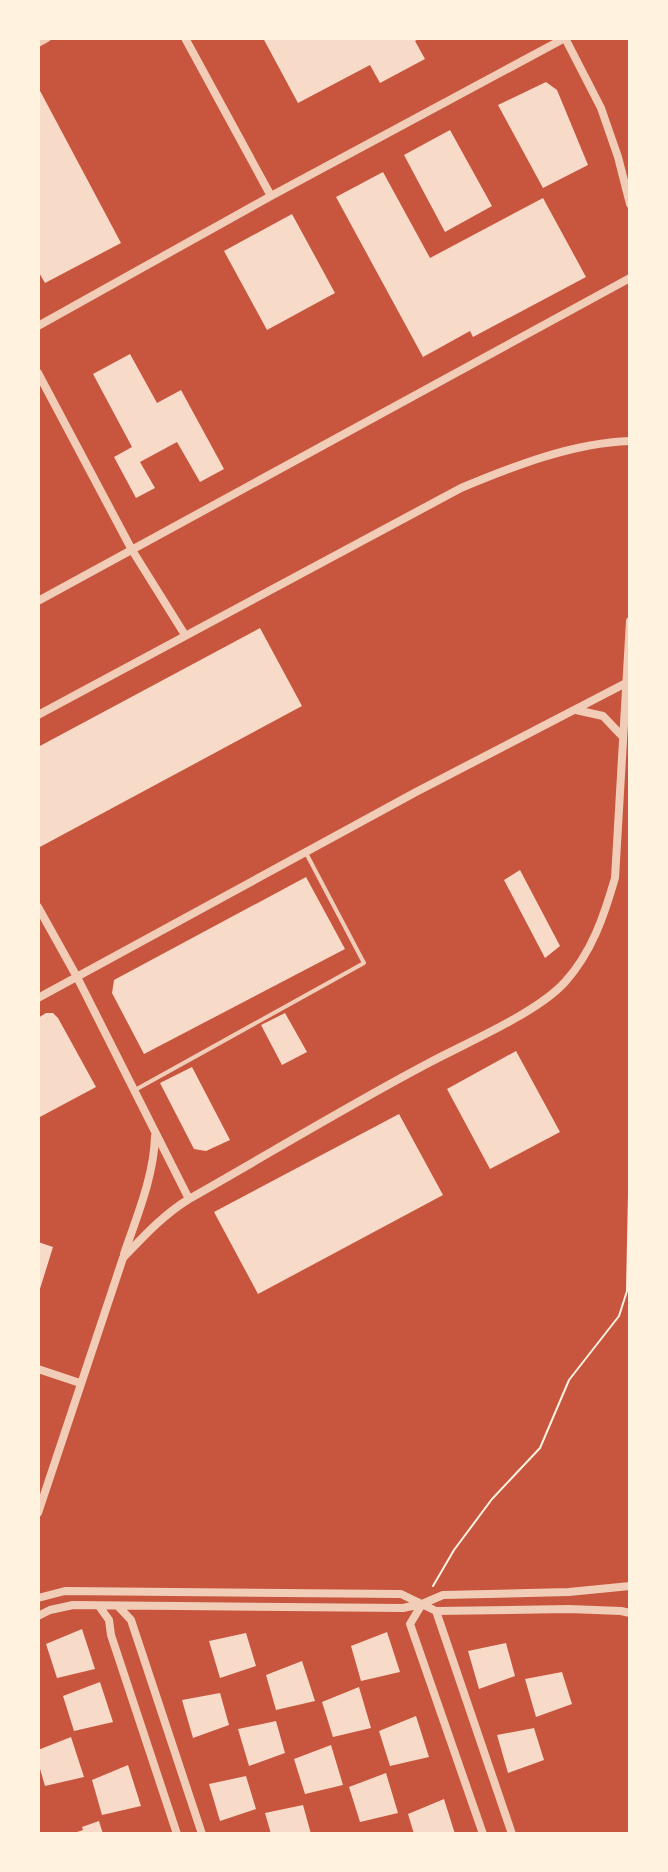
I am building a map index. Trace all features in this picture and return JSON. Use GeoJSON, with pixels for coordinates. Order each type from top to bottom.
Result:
{"type":"FeatureCollection","features":[{"type":"Feature","properties":{"kind":"street"},"geometry":{"type":"LineString","coordinates":[[38,43],[47,38]]}},
{"type":"Feature","properties":{"kind":"street"},"geometry":{"type":"LineString","coordinates":[[185,38],[271,196]]}},
{"type":"Feature","properties":{"kind":"street"},"geometry":{"type":"LineString","coordinates":[[38,326],[565,38],[601,108],[630,204]]}},
{"type":"Feature","properties":{"kind":"street"},"geometry":{"type":"LineString","coordinates":[[38,601],[630,278]]}},
{"type":"Feature","properties":{"kind":"street"},"geometry":{"type":"LineString","coordinates":[[38,373],[132,550],[185,635]]}},
{"type":"Feature","properties":{"kind":"street"},"geometry":{"type":"LineString","coordinates":[[38,715],[461,488],[507,469],[560,453],[630,441]]}},
{"type":"Feature","properties":{"kind":"street"},"geometry":{"type":"LineString","coordinates":[[123,1258],[168,1212],[419,1068],[538,1005],[564,983],[587,953],[604,918],[615,878],[630,621]]}},
{"type":"Feature","properties":{"kind":"street"},"geometry":{"type":"LineString","coordinates":[[38,998],[416,792],[626,683]]}},
{"type":"Feature","properties":{"kind":"street"},"geometry":{"type":"LineString","coordinates":[[575,710],[603,716],[623,737]]}},
{"type":"Feature","properties":{"kind":"street"},"geometry":{"type":"LineString","coordinates":[[38,907],[77,977],[189,1199]]}},
{"type":"Feature","properties":{"kind":"street"},"geometry":{"type":"LineString","coordinates":[[38,1513],[123,1258],[151,1166],[155,1131]]}},
{"type":"Feature","properties":{"kind":"street"},"geometry":{"type":"LineString","coordinates":[[38,1369],[80,1383]]}},
{"type":"Feature","properties":{"kind":"street"},"geometry":{"type":"LineString","coordinates":[[38,1616],[73,1605],[403,1608],[443,1595],[569,1592],[630,1586]]}},
{"type":"Feature","properties":{"kind":"street"},"geometry":{"type":"LineString","coordinates":[[38,1598],[65,1591],[401,1594],[436,1611],[569,1609],[630,1613]]}},
{"type":"Feature","properties":{"kind":"street"},"geometry":{"type":"LineString","coordinates":[[109,1620],[118,1606],[118,1592]]}},
{"type":"Feature","properties":{"kind":"street"},"geometry":{"type":"LineString","coordinates":[[422,1604],[410,1624],[483,1834]]}},
{"type":"Feature","properties":{"kind":"street"},"geometry":{"type":"LineString","coordinates":[[131,1620],[140,1605]]}},
{"type":"Feature","properties":{"kind":"street"},"geometry":{"type":"LineString","coordinates":[[99,1606],[109,1620],[111,1635],[177,1834]]}},
{"type":"Feature","properties":{"kind":"street"},"geometry":{"type":"LineString","coordinates":[[118,1606],[131,1620],[202,1834]]}},
{"type":"Feature","properties":{"kind":"street"},"geometry":{"type":"LineString","coordinates":[[436,1611],[512,1834]]}},
{"type":"Feature","properties":{"kind":"lane"},"geometry":{"type":"LineString","coordinates":[[133,1091],[364,963],[306,853]]}},
{"type":"Feature","properties":{"kind":"path"},"geometry":{"type":"LineString","coordinates":[[422,1604],[454,1550],[492,1499],[540,1448],[569,1380],[619,1316],[627,1291],[630,1145]]}},
{"type":"Feature","properties":{"kind":"building"},"geometry":{"type":"Polygon","coordinates":[[[263,38],[420,38],[415,41],[425,59],[380,83],[370,65],[298,103],[263,38]]]}},
{"type":"Feature","properties":{"kind":"building"},"geometry":{"type":"Polygon","coordinates":[[[546,82],[557,90],[588,165],[543,188],[498,105],[546,82]]]}},
{"type":"Feature","properties":{"kind":"building"},"geometry":{"type":"Polygon","coordinates":[[[38,87],[121,243],[45,283],[38,271],[38,87]]]}},
{"type":"Feature","properties":{"kind":"building"},"geometry":{"type":"Polygon","coordinates":[[[450,130],[492,206],[445,232],[404,155],[450,130]]]}},
{"type":"Feature","properties":{"kind":"building"},"geometry":{"type":"Polygon","coordinates":[[[383,172],[430,258],[543,198],[586,277],[473,337],[470,331],[423,357],[336,197],[383,172]]]}},
{"type":"Feature","properties":{"kind":"building"},"geometry":{"type":"Polygon","coordinates":[[[292,214],[335,293],[267,330],[224,251],[292,214]]]}},
{"type":"Feature","properties":{"kind":"building"},"geometry":{"type":"Polygon","coordinates":[[[130,354],[157,403],[181,390],[224,469],[200,482],[177,442],[140,462],[155,488],[136,498],[114,457],[132,447],[93,374],[130,354]]]}},
{"type":"Feature","properties":{"kind":"building"},"geometry":{"type":"Polygon","coordinates":[[[260,628],[302,706],[38,848],[38,747],[260,628]]]}},
{"type":"Feature","properties":{"kind":"building"},"geometry":{"type":"Polygon","coordinates":[[[520,870],[560,946],[545,958],[504,880],[520,870]]]}},
{"type":"Feature","properties":{"kind":"building"},"geometry":{"type":"Polygon","coordinates":[[[306,877],[345,949],[144,1054],[112,993],[114,980],[306,877]]]}},
{"type":"Feature","properties":{"kind":"building"},"geometry":{"type":"Polygon","coordinates":[[[53,1013],[58,1018],[96,1087],[38,1118],[38,1018],[53,1013]]]}},
{"type":"Feature","properties":{"kind":"building"},"geometry":{"type":"Polygon","coordinates":[[[285,1013],[307,1052],[282,1065],[261,1025],[285,1013]]]}},
{"type":"Feature","properties":{"kind":"building"},"geometry":{"type":"Polygon","coordinates":[[[516,1051],[560,1132],[490,1169],[447,1089],[516,1051]]]}},
{"type":"Feature","properties":{"kind":"building"},"geometry":{"type":"Polygon","coordinates":[[[192,1067],[230,1140],[206,1151],[194,1149],[160,1083],[192,1067]]]}},
{"type":"Feature","properties":{"kind":"building"},"geometry":{"type":"Polygon","coordinates":[[[399,1114],[443,1195],[258,1294],[214,1212],[399,1114]]]}},
{"type":"Feature","properties":{"kind":"building"},"geometry":{"type":"Polygon","coordinates":[[[38,1242],[53,1247],[39,1292],[38,1292],[38,1242]]]}},
{"type":"Feature","properties":{"kind":"building"},"geometry":{"type":"Polygon","coordinates":[[[82,1629],[95,1669],[57,1678],[46,1644],[82,1629]]]}},
{"type":"Feature","properties":{"kind":"building"},"geometry":{"type":"Polygon","coordinates":[[[387,1632],[400,1672],[361,1681],[351,1646],[387,1632]]]}},
{"type":"Feature","properties":{"kind":"building"},"geometry":{"type":"Polygon","coordinates":[[[246,1633],[256,1666],[220,1678],[209,1641],[246,1633]]]}},
{"type":"Feature","properties":{"kind":"building"},"geometry":{"type":"Polygon","coordinates":[[[506,1643],[515,1676],[479,1689],[468,1651],[506,1643]]]}},
{"type":"Feature","properties":{"kind":"building"},"geometry":{"type":"Polygon","coordinates":[[[302,1661],[315,1701],[276,1710],[266,1675],[302,1661]]]}},
{"type":"Feature","properties":{"kind":"building"},"geometry":{"type":"Polygon","coordinates":[[[562,1672],[572,1704],[536,1717],[525,1679],[562,1672]]]}},
{"type":"Feature","properties":{"kind":"building"},"geometry":{"type":"Polygon","coordinates":[[[100,1682],[113,1722],[74,1731],[63,1696],[100,1682]]]}},
{"type":"Feature","properties":{"kind":"building"},"geometry":{"type":"Polygon","coordinates":[[[359,1687],[371,1728],[333,1737],[322,1702],[359,1687]]]}},
{"type":"Feature","properties":{"kind":"building"},"geometry":{"type":"Polygon","coordinates":[[[220,1693],[229,1725],[193,1738],[182,1700],[220,1693]]]}},
{"type":"Feature","properties":{"kind":"building"},"geometry":{"type":"Polygon","coordinates":[[[416,1716],[429,1757],[390,1766],[379,1731],[416,1716]]]}},
{"type":"Feature","properties":{"kind":"building"},"geometry":{"type":"Polygon","coordinates":[[[276,1721],[285,1753],[249,1766],[238,1729],[276,1721]]]}},
{"type":"Feature","properties":{"kind":"building"},"geometry":{"type":"Polygon","coordinates":[[[534,1728],[544,1760],[508,1773],[497,1735],[534,1728]]]}},
{"type":"Feature","properties":{"kind":"building"},"geometry":{"type":"Polygon","coordinates":[[[71,1737],[84,1777],[45,1786],[38,1750],[71,1737]]]}},
{"type":"Feature","properties":{"kind":"building"},"geometry":{"type":"Polygon","coordinates":[[[331,1745],[343,1785],[305,1794],[294,1759],[331,1745]]]}},
{"type":"Feature","properties":{"kind":"building"},"geometry":{"type":"Polygon","coordinates":[[[128,1765],[141,1806],[102,1815],[92,1780],[128,1765]]]}},
{"type":"Feature","properties":{"kind":"building"},"geometry":{"type":"Polygon","coordinates":[[[386,1773],[398,1813],[360,1822],[349,1787],[386,1773]]]}},
{"type":"Feature","properties":{"kind":"building"},"geometry":{"type":"Polygon","coordinates":[[[246,1776],[256,1809],[220,1821],[209,1784],[246,1776]]]}},
{"type":"Feature","properties":{"kind":"building"},"geometry":{"type":"Polygon","coordinates":[[[444,1799],[455,1834],[414,1834],[408,1814],[444,1799]]]}},
{"type":"Feature","properties":{"kind":"building"},"geometry":{"type":"Polygon","coordinates":[[[303,1805],[311,1834],[271,1834],[265,1813],[303,1805]]]}},
{"type":"Feature","properties":{"kind":"building"},"geometry":{"type":"Polygon","coordinates":[[[99,1821],[103,1834],[71,1834],[83,1830],[82,1827],[99,1821]]]}}]}
